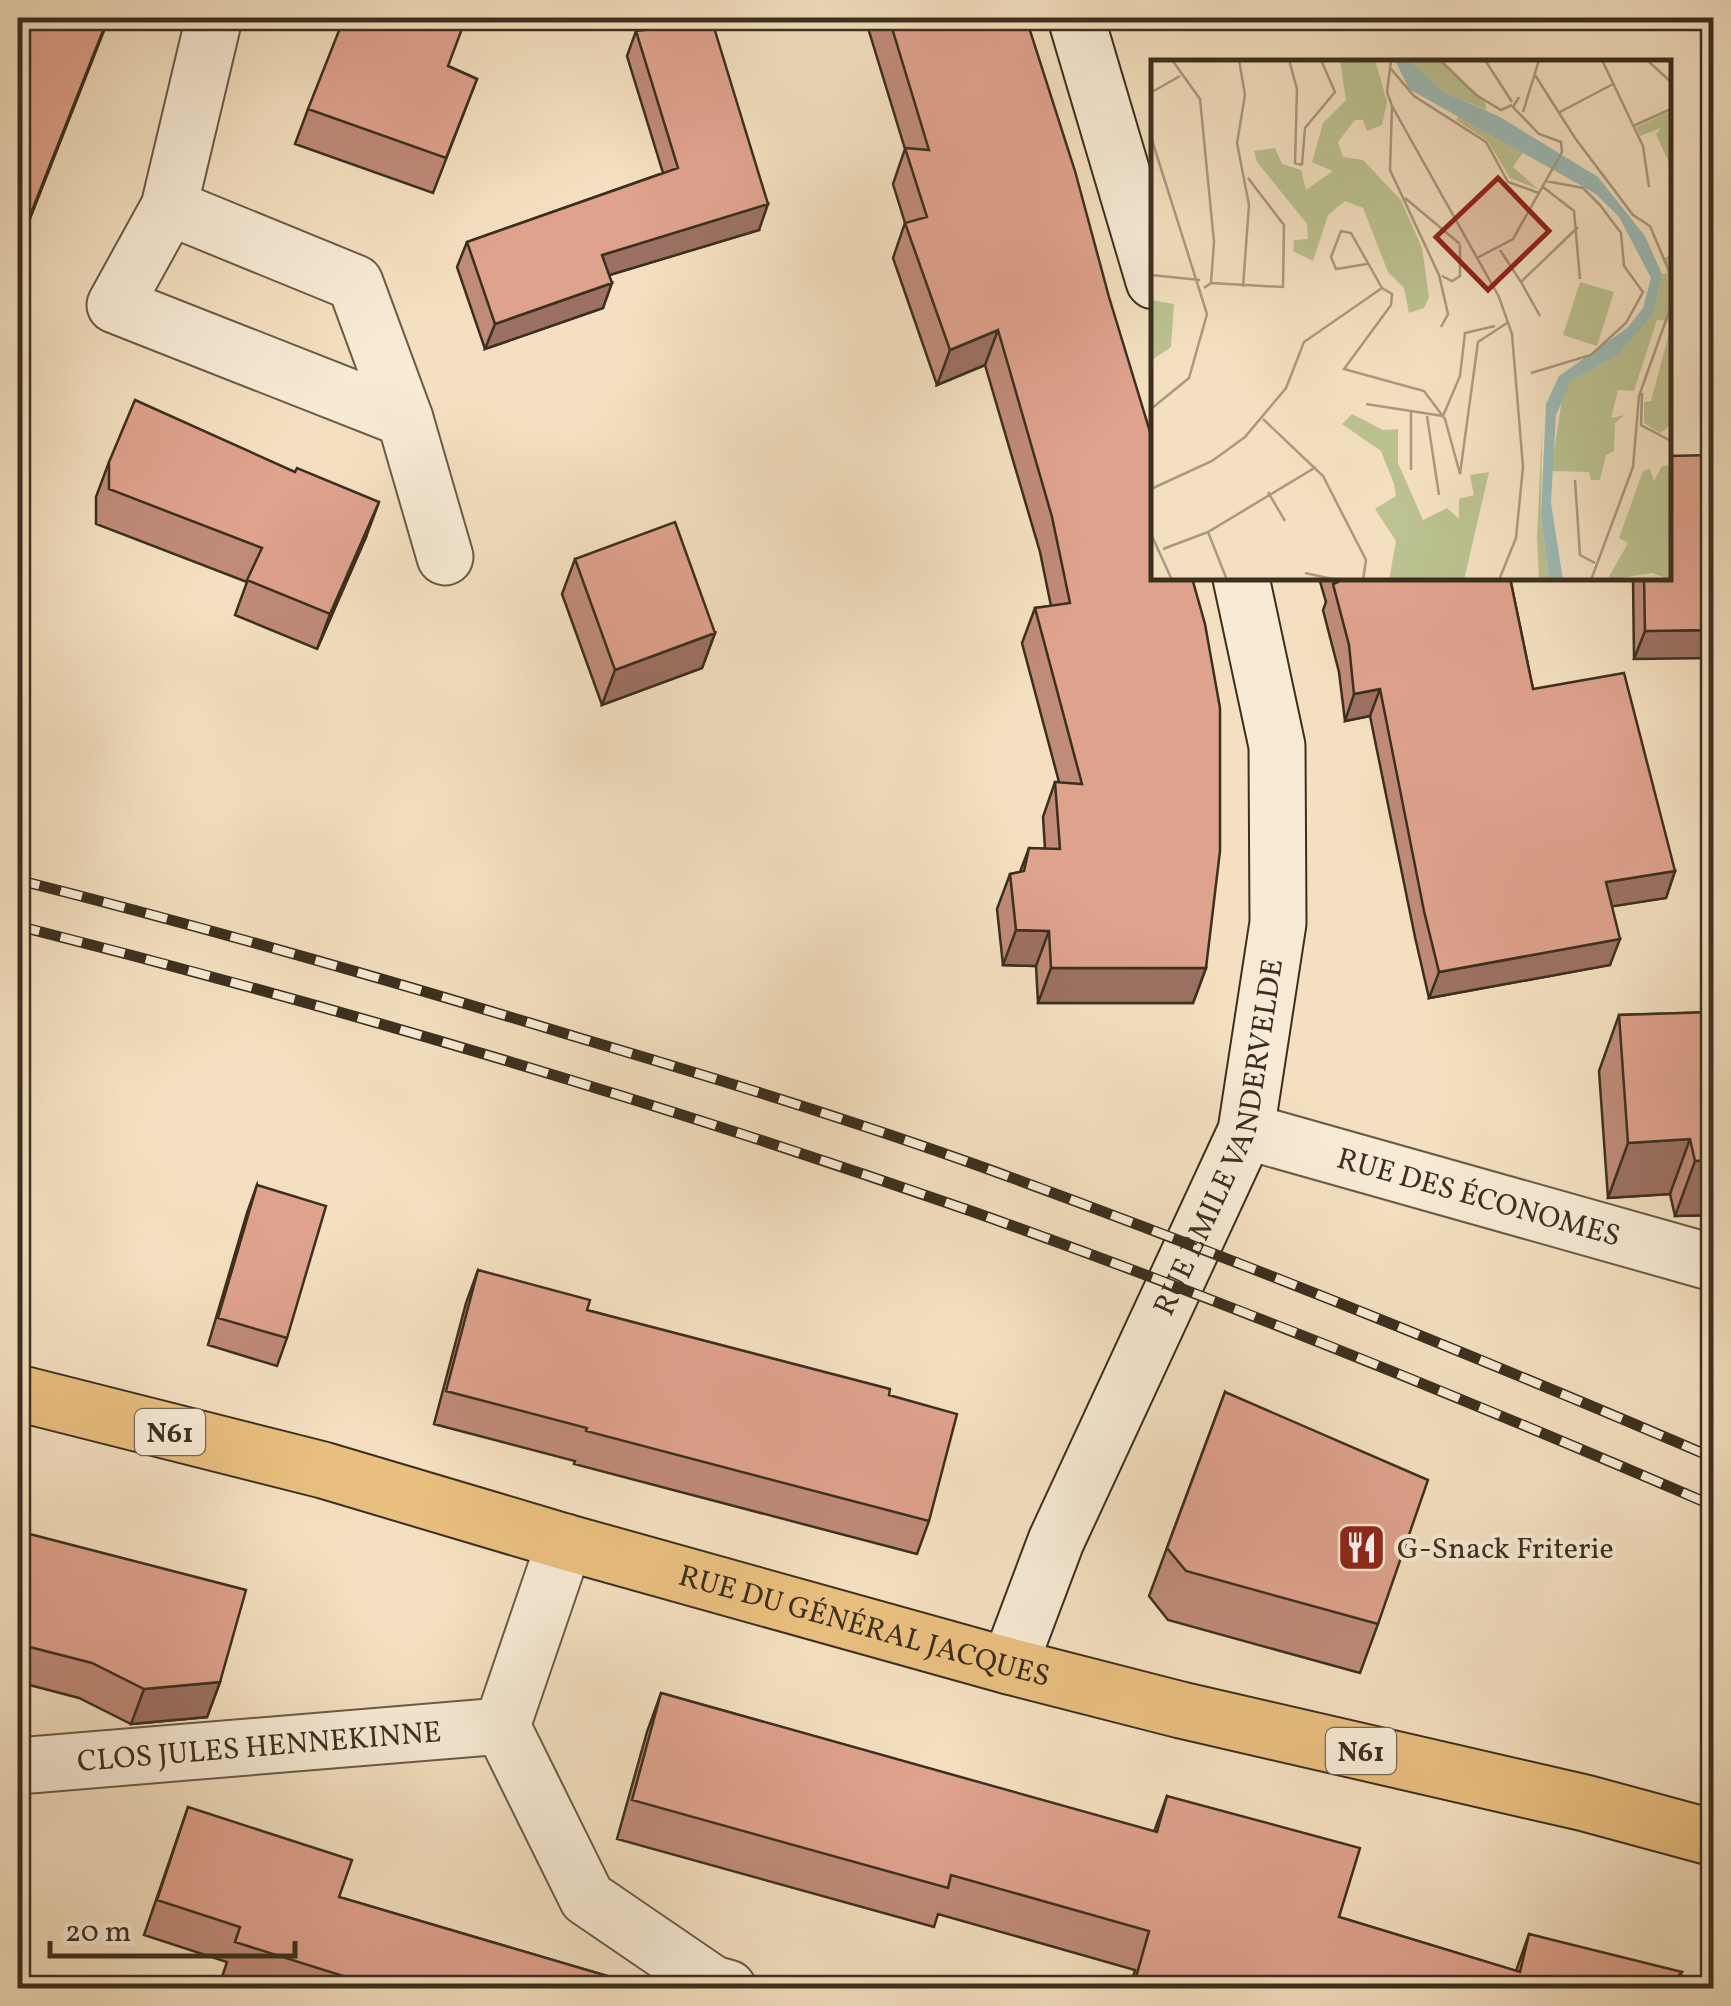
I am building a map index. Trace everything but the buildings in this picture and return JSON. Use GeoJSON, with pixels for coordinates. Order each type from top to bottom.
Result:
{"type":"FeatureCollection","features":[{"type":"Feature","properties":{"kind":"main road","name":"RUE DU GÉNÉRAL JACQUES"},"geometry":{"type":"LineString","coordinates":[[18,1393],[323,1470],[1009,1666],[1181,1710],[1585,1803],[1714,1838]]}},
{"type":"Feature","properties":{"kind":"street"},"geometry":{"type":"LineString","coordinates":[[214,18],[169,207],[115,305],[406,418]]}},
{"type":"Feature","properties":{"kind":"street"},"geometry":{"type":"LineString","coordinates":[[1076,18],[1151,270]]}},
{"type":"Feature","properties":{"kind":"street"},"geometry":{"type":"LineString","coordinates":[[169,207],[355,284],[406,418],[445,557]]}},
{"type":"Feature","properties":{"kind":"street","name":"RUE ÉMILE VANDERVELDE"},"geometry":{"type":"LineString","coordinates":[[1009,1666],[1056,1541],[1246,1131],[1278,923],[1277,766],[1241,580]]}},
{"type":"Feature","properties":{"kind":"street","name":"RUE DES ÉCONOMES"},"geometry":{"type":"LineString","coordinates":[[1246,1131],[1714,1263]]}},
{"type":"Feature","properties":{"kind":"street"},"geometry":{"type":"LineString","coordinates":[[565,1542],[502,1726],[587,1898],[713,1984],[728,1988]]}},
{"type":"Feature","properties":{"kind":"street","name":"CLOS JULES HENNEKINNE"},"geometry":{"type":"LineString","coordinates":[[18,1766],[502,1726]]}},
{"type":"Feature","properties":{"kind":"railway"},"geometry":{"type":"LineString","coordinates":[[18,880],[435,995],[883,1132],[1260,1272],[1714,1458]]}},
{"type":"Feature","properties":{"kind":"railway"},"geometry":{"type":"LineString","coordinates":[[18,926],[496,1058],[733,1131],[968,1210],[1343,1352],[1714,1506]]}},
{"type":"Feature","properties":{"kind":"place","name":"G-Snack Friterie"},"geometry":{"type":"Point","coordinates":[1362,1548]}}]}
